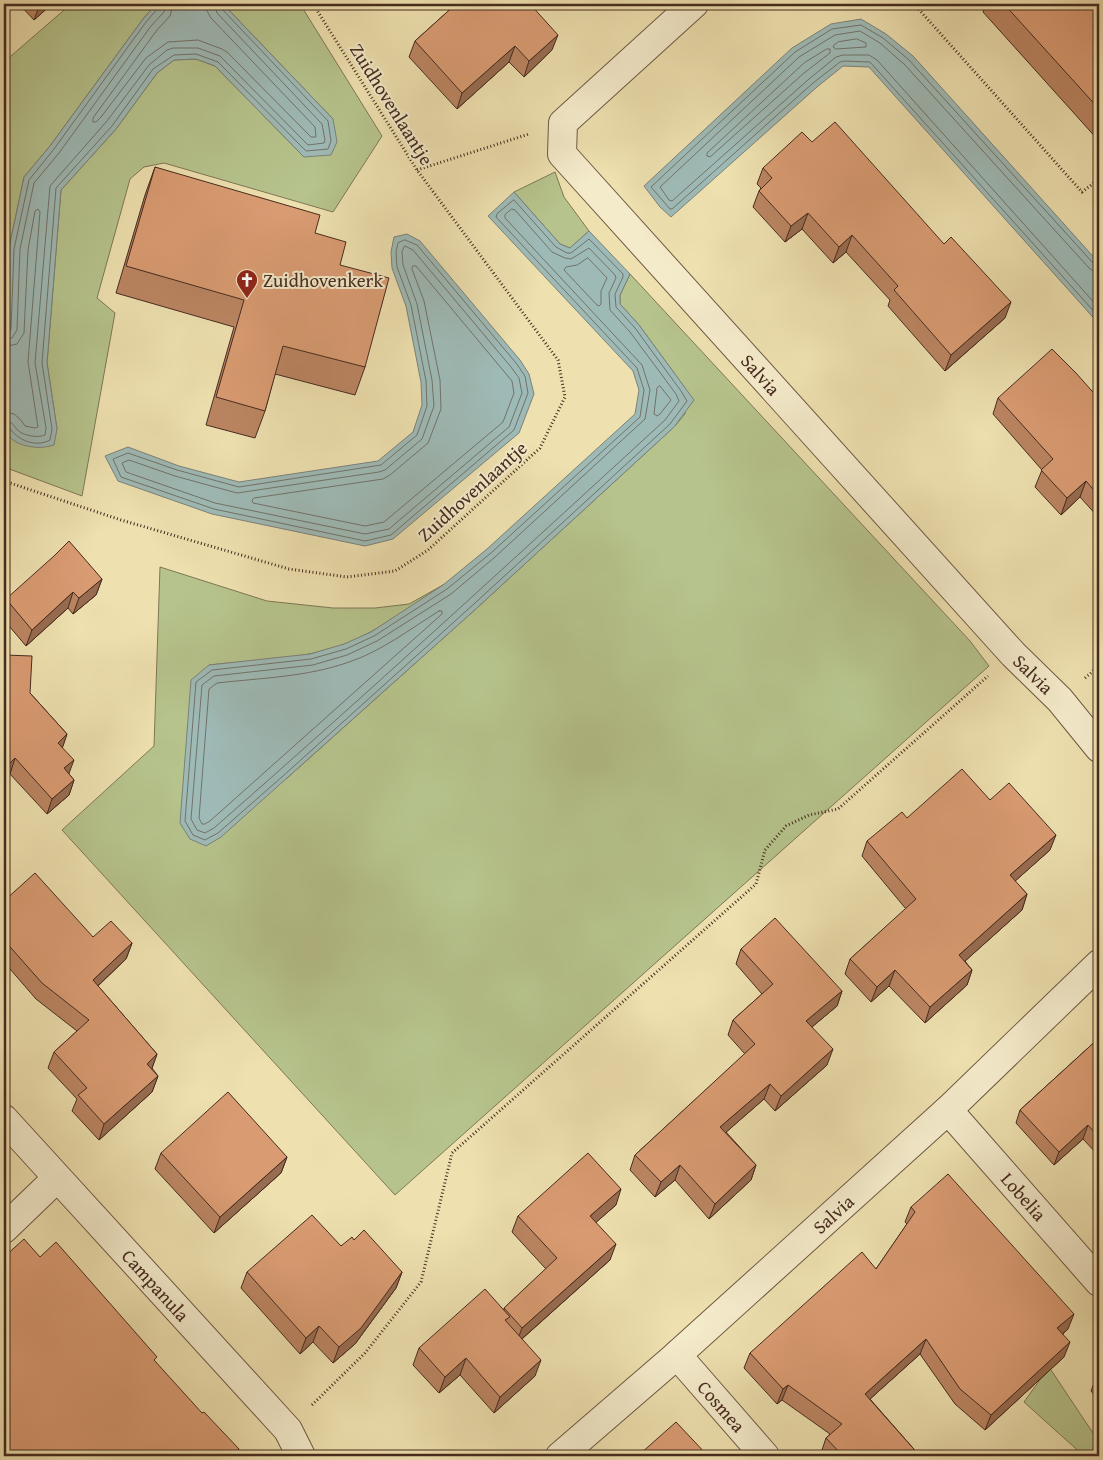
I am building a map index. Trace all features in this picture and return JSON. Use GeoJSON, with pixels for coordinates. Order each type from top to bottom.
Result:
{"type":"FeatureCollection","features":[{"type":"Feature","properties":{"kind":"street"},"geometry":{"type":"LineString","coordinates":[[563,123],[694,4]]}},
{"type":"Feature","properties":{"kind":"street","name":"Salvia"},"geometry":{"type":"LineString","coordinates":[[563,123],[562,154],[1013,654],[1060,700],[1099,748]]}},
{"type":"Feature","properties":{"kind":"street","name":"Salvia"},"geometry":{"type":"LineString","coordinates":[[560,1456],[677,1356],[948,1110],[1099,964]]}},
{"type":"Feature","properties":{"kind":"street","name":"Lobelia"},"geometry":{"type":"LineString","coordinates":[[948,1110],[1099,1282]]}},
{"type":"Feature","properties":{"kind":"street","name":"Campanula"},"geometry":{"type":"LineString","coordinates":[[4,1119],[288,1430],[301,1456]]}},
{"type":"Feature","properties":{"kind":"street"},"geometry":{"type":"LineString","coordinates":[[4,1229],[58,1178]]}},
{"type":"Feature","properties":{"kind":"street","name":"Cosmea"},"geometry":{"type":"LineString","coordinates":[[677,1356],[765,1456]]}},
{"type":"Feature","properties":{"kind":"path","name":"Zuidhovenlaantje"},"geometry":{"type":"LineString","coordinates":[[4,481],[121,520],[289,569],[347,577],[395,571],[428,550],[540,448],[565,397],[558,360],[418,170],[313,4]]}},
{"type":"Feature","properties":{"kind":"path"},"geometry":{"type":"LineString","coordinates":[[914,4],[1082,192],[1099,179]]}},
{"type":"Feature","properties":{"kind":"path"},"geometry":{"type":"LineString","coordinates":[[418,170],[563,123]]}},
{"type":"Feature","properties":{"kind":"path"},"geometry":{"type":"LineString","coordinates":[[288,1430],[365,1353],[421,1282],[452,1153],[756,884],[765,850],[786,826],[809,815],[838,809],[1013,654]]}},
{"type":"Feature","properties":{"kind":"green space"},"geometry":{"type":"Polygon","coordinates":[[[71,4],[156,4],[50,146],[24,177],[9,248],[4,398],[4,62],[71,4]]]}},
{"type":"Feature","properties":{"kind":"green space"},"geometry":{"type":"Polygon","coordinates":[[[223,4],[300,4],[382,136],[333,212],[164,163],[144,167],[130,179],[97,298],[115,313],[82,496],[4,467],[4,423],[7,436],[57,429],[47,363],[61,190],[116,129],[157,73],[174,60],[196,59],[215,66],[304,157],[333,119],[223,4]]]}},
{"type":"Feature","properties":{"kind":"green space"},"geometry":{"type":"Polygon","coordinates":[[[555,172],[564,197],[589,231],[570,248],[560,244],[514,192],[555,172]]]}},
{"type":"Feature","properties":{"kind":"green space"},"geometry":{"type":"Polygon","coordinates":[[[630,274],[970,641],[989,666],[395,1195],[62,830],[154,746],[160,567],[267,601],[333,608],[375,608],[409,604],[443,585],[383,625],[345,644],[313,653],[278,659],[209,665],[286,779],[478,607],[674,427],[685,414],[685,388],[639,325],[620,304],[620,295],[630,274]]]}},
{"type":"Feature","properties":{"kind":"green space"},"geometry":{"type":"Polygon","coordinates":[[[1049,1367],[1099,1442],[1099,1456],[1084,1456],[1024,1402],[1049,1367]]]}},
{"type":"Feature","properties":{"kind":"water"},"geometry":{"type":"Polygon","coordinates":[[[156,4],[223,4],[333,119],[337,142],[331,155],[304,157],[215,66],[196,59],[174,60],[157,73],[116,129],[61,190],[47,363],[57,429],[54,445],[47,447],[27,446],[12,439],[5,428],[4,422],[9,248],[24,177],[50,146],[156,4]]]}},
{"type":"Feature","properties":{"kind":"water"},"geometry":{"type":"Polygon","coordinates":[[[861,19],[886,34],[913,56],[1099,263],[1099,324],[869,67],[843,66],[671,217],[660,207],[644,186],[792,48],[831,24],[861,19]]]}},
{"type":"Feature","properties":{"kind":"water"},"geometry":{"type":"Polygon","coordinates":[[[514,192],[560,244],[570,248],[589,231],[630,274],[620,295],[620,304],[639,325],[694,400],[674,427],[478,607],[221,837],[206,846],[190,839],[180,823],[191,680],[209,665],[310,654],[344,644],[371,632],[443,585],[487,549],[635,414],[639,390],[633,371],[488,216],[514,192]]]}},
{"type":"Feature","properties":{"kind":"water"},"geometry":{"type":"Polygon","coordinates":[[[407,234],[420,241],[520,360],[529,374],[534,394],[519,433],[393,539],[365,546],[212,514],[118,481],[105,456],[128,447],[179,466],[239,482],[378,461],[413,432],[422,405],[421,382],[406,306],[392,268],[391,252],[394,237],[407,234]]]}},
{"type":"Feature","properties":{"kind":"building"},"geometry":{"type":"Polygon","coordinates":[[[456,4],[530,4],[558,35],[529,61],[515,46],[462,93],[415,41],[456,4]]]}},
{"type":"Feature","properties":{"kind":"building"},"geometry":{"type":"Polygon","coordinates":[[[1004,4],[1092,4],[1099,12],[1099,109],[1004,4]]]}},
{"type":"Feature","properties":{"kind":"building"},"geometry":{"type":"Polygon","coordinates":[[[835,122],[944,244],[951,237],[1011,302],[951,355],[894,290],[898,286],[852,235],[839,247],[808,213],[791,226],[759,191],[772,178],[763,168],[802,132],[812,142],[835,122]]]}},
{"type":"Feature","properties":{"kind":"building","name":"Zuidhovenkerk"},"geometry":{"type":"Polygon","coordinates":[[[155,167],[320,215],[315,233],[346,242],[340,265],[389,278],[365,367],[283,346],[265,411],[216,397],[244,300],[126,266],[155,167]]]}},
{"type":"Feature","properties":{"kind":"building"},"geometry":{"type":"Polygon","coordinates":[[[1052,349],[1099,399],[1099,496],[1086,481],[1067,498],[1041,470],[1053,459],[998,398],[1052,349]]]}},
{"type":"Feature","properties":{"kind":"building"},"geometry":{"type":"Polygon","coordinates":[[[69,541],[102,579],[79,598],[73,592],[32,630],[6,599],[69,541]]]}},
{"type":"Feature","properties":{"kind":"building"},"geometry":{"type":"Polygon","coordinates":[[[4,655],[32,656],[30,693],[67,734],[58,743],[74,760],[64,768],[74,780],[52,799],[15,758],[4,769],[4,655]]]}},
{"type":"Feature","properties":{"kind":"building"},"geometry":{"type":"Polygon","coordinates":[[[962,769],[990,800],[1009,783],[1056,835],[1010,875],[1027,894],[959,955],[972,970],[930,1007],[895,970],[877,987],[850,959],[916,899],[867,841],[902,812],[907,818],[962,769]]]}},
{"type":"Feature","properties":{"kind":"building"},"geometry":{"type":"Polygon","coordinates":[[[35,873],[93,937],[111,921],[132,943],[93,980],[157,1054],[147,1064],[158,1076],[104,1124],[78,1095],[87,1088],[54,1052],[89,1020],[42,983],[4,940],[4,901],[35,873]]]}},
{"type":"Feature","properties":{"kind":"building"},"geometry":{"type":"Polygon","coordinates":[[[775,918],[842,991],[806,1021],[833,1049],[781,1096],[770,1084],[720,1127],[756,1165],[715,1204],[680,1165],[661,1182],[635,1155],[755,1044],[733,1020],[773,984],[741,949],[775,918]]]}},
{"type":"Feature","properties":{"kind":"building"},"geometry":{"type":"Polygon","coordinates":[[[1099,1038],[1099,1138],[1088,1125],[1059,1152],[1020,1110],[1099,1038]]]}},
{"type":"Feature","properties":{"kind":"building"},"geometry":{"type":"Polygon","coordinates":[[[228,1092],[287,1157],[220,1217],[161,1153],[228,1092]]]}},
{"type":"Feature","properties":{"kind":"building"},"geometry":{"type":"Polygon","coordinates":[[[588,1153],[621,1189],[590,1216],[616,1244],[522,1328],[504,1308],[557,1258],[518,1216],[588,1153]]]}},
{"type":"Feature","properties":{"kind":"building"},"geometry":{"type":"Polygon","coordinates":[[[948,1174],[1074,1314],[1057,1328],[1070,1342],[991,1415],[960,1389],[926,1339],[865,1394],[920,1456],[843,1456],[826,1438],[842,1424],[788,1385],[783,1389],[750,1353],[862,1252],[876,1269],[915,1212],[911,1207],[948,1174]]]}},
{"type":"Feature","properties":{"kind":"building"},"geometry":{"type":"Polygon","coordinates":[[[312,1215],[341,1246],[352,1237],[354,1240],[364,1230],[402,1272],[361,1328],[339,1347],[319,1326],[306,1338],[247,1272],[312,1215]]]}},
{"type":"Feature","properties":{"kind":"building"},"geometry":{"type":"Polygon","coordinates":[[[24,1239],[40,1257],[56,1242],[157,1357],[154,1360],[202,1413],[204,1412],[239,1449],[231,1456],[4,1456],[4,1257],[24,1239]]]}},
{"type":"Feature","properties":{"kind":"building"},"geometry":{"type":"Polygon","coordinates":[[[485,1289],[510,1317],[505,1320],[541,1360],[500,1397],[466,1358],[445,1377],[419,1348],[485,1289]]]}},
{"type":"Feature","properties":{"kind":"building"},"geometry":{"type":"Polygon","coordinates":[[[676,1422],[708,1456],[643,1456],[640,1454],[676,1422]]]}},
{"type":"Feature","properties":{"kind":"place","name":"Zuidhovenkerk"},"geometry":{"type":"Point","coordinates":[247,299]}}]}
